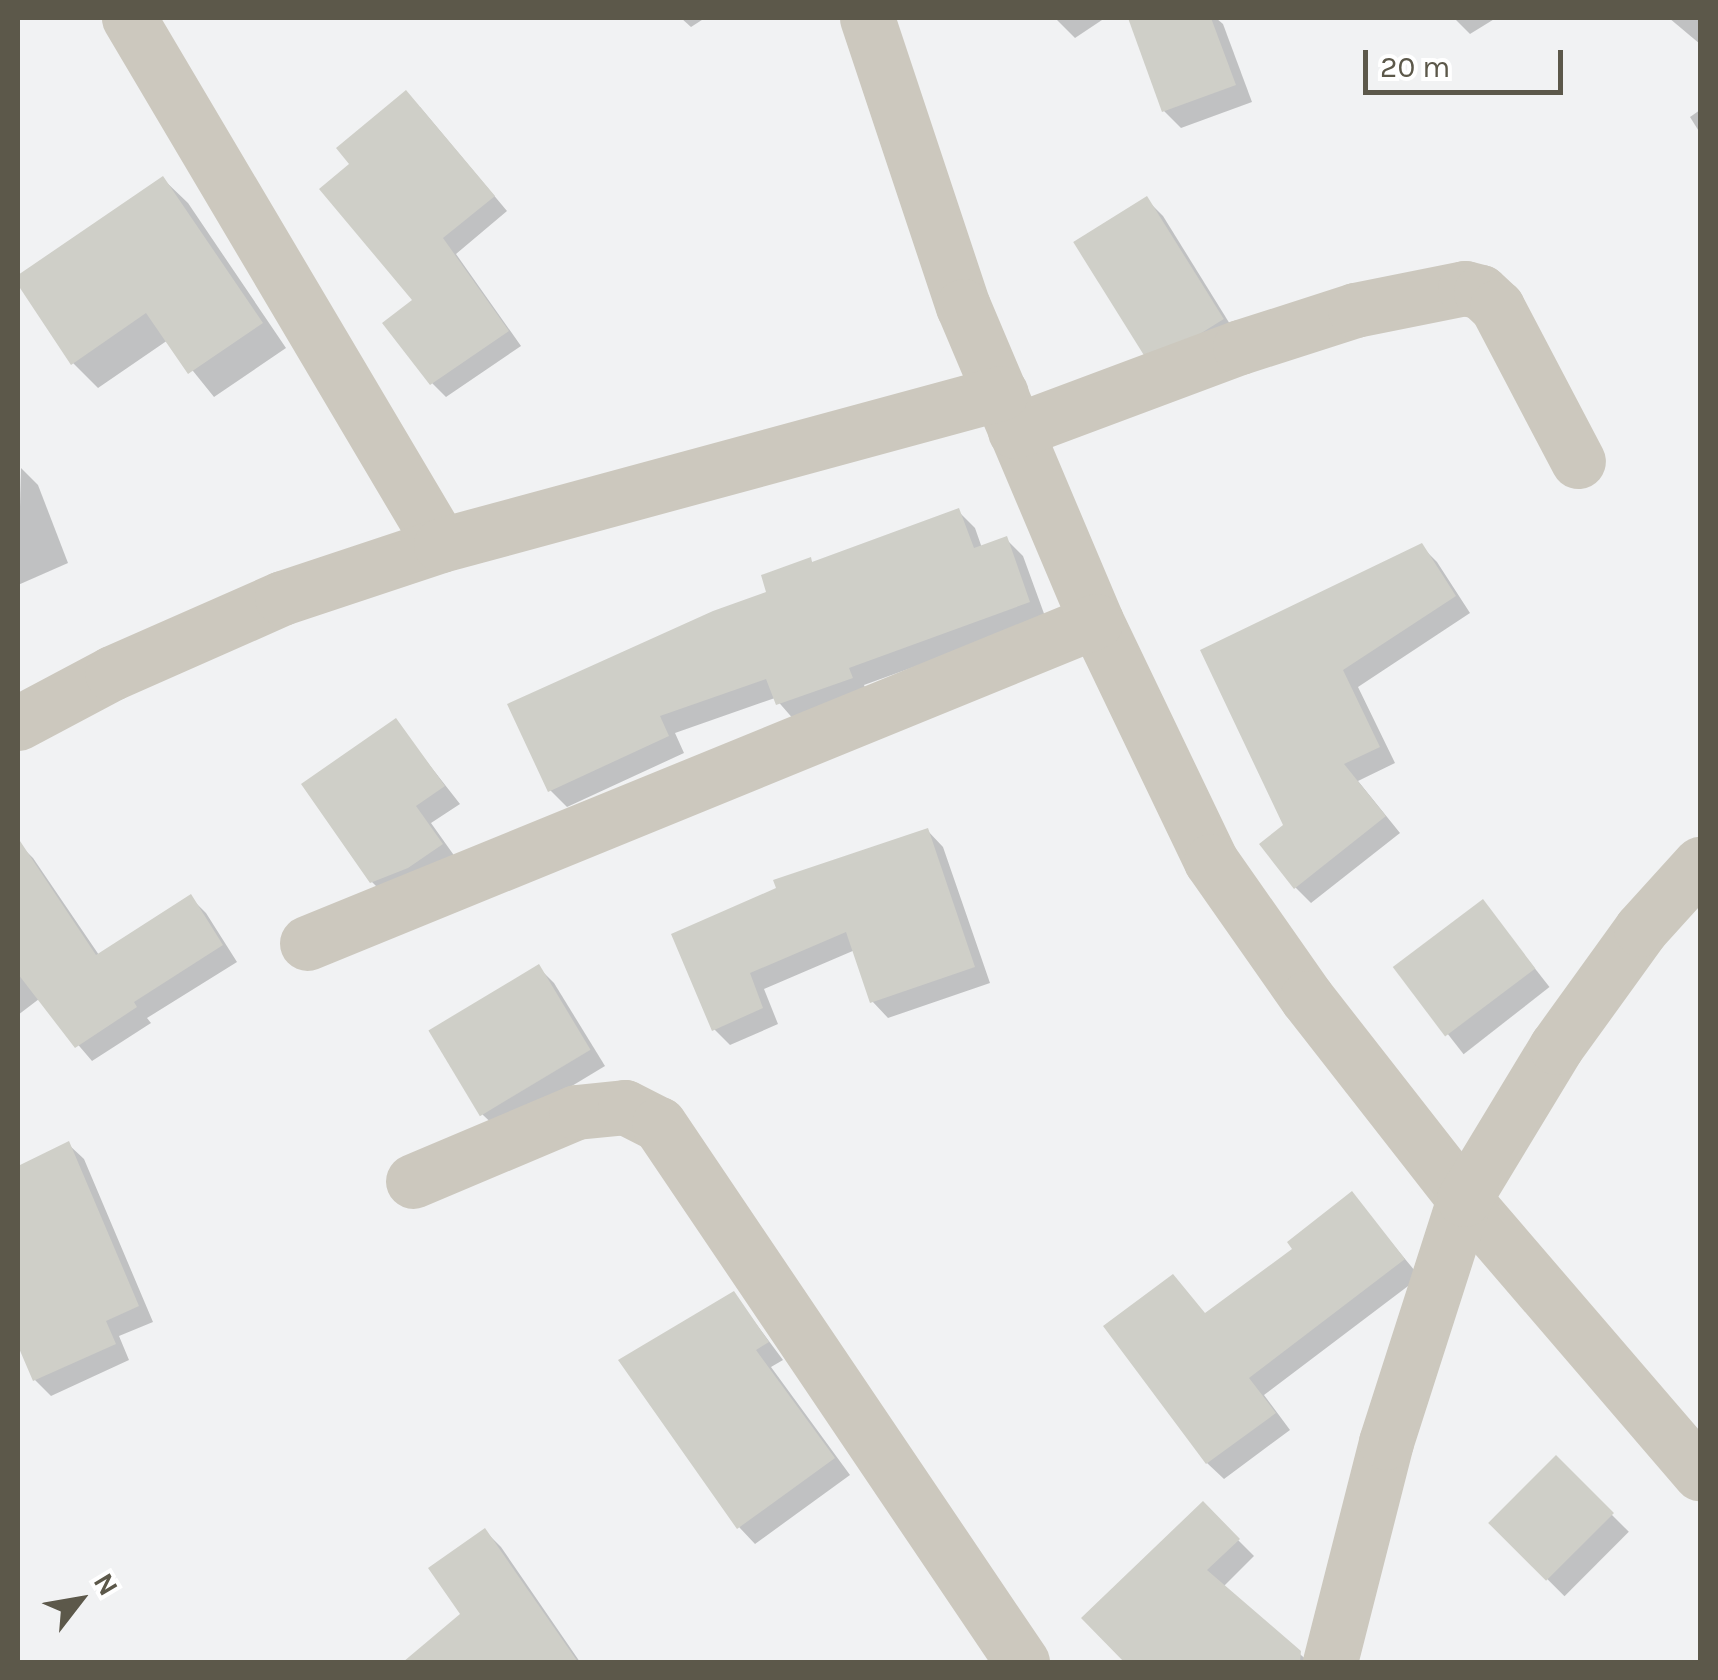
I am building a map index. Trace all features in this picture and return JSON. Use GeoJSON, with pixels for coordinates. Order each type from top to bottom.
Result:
{"type":"FeatureCollection","features":[{"type":"Feature","properties":{"kind":"street"},"geometry":{"type":"LineString","coordinates":[[129,18],[441,546]]}},
{"type":"Feature","properties":{"kind":"street"},"geometry":{"type":"LineString","coordinates":[[867,18],[962,306],[1096,621],[1211,861],[1308,998],[1464,1199],[1700,1473]]}},
{"type":"Feature","properties":{"kind":"street"},"geometry":{"type":"LineString","coordinates":[[18,723],[112,674],[282,598],[441,546],[1008,412],[1355,310],[1465,288],[1481,292],[1497,308],[1578,461]]}},
{"type":"Feature","properties":{"kind":"street"},"geometry":{"type":"LineString","coordinates":[[308,944],[1096,621]]}},
{"type":"Feature","properties":{"kind":"street"},"geometry":{"type":"LineString","coordinates":[[1330,1662],[1386,1442],[1464,1199],[1556,1048],[1642,929],[1700,864]]}},
{"type":"Feature","properties":{"kind":"street"},"geometry":{"type":"LineString","coordinates":[[413,1181],[576,1112],[624,1107],[659,1124],[1022,1662]]}},
{"type":"Feature","properties":{"kind":"building"},"geometry":{"type":"Polygon","coordinates":[[[1128,18],[1211,18],[1236,85],[1162,112],[1128,18]]]}},
{"type":"Feature","properties":{"kind":"building"},"geometry":{"type":"Polygon","coordinates":[[[406,90],[495,196],[443,238],[509,331],[430,385],[382,323],[412,300],[319,189],[349,164],[336,148],[406,90]]]}},
{"type":"Feature","properties":{"kind":"building"},"geometry":{"type":"Polygon","coordinates":[[[163,176],[263,323],[188,374],[146,313],[71,365],[18,285],[18,275],[163,176]]]}},
{"type":"Feature","properties":{"kind":"building"},"geometry":{"type":"Polygon","coordinates":[[[1147,196],[1224,319],[1150,365],[1073,242],[1147,196]]]}},
{"type":"Feature","properties":{"kind":"building"},"geometry":{"type":"Polygon","coordinates":[[[959,508],[974,548],[1007,536],[1030,602],[849,668],[853,678],[776,705],[766,679],[660,716],[669,736],[548,792],[507,704],[713,611],[766,592],[761,575],[811,557],[812,562],[959,508]]]}},
{"type":"Feature","properties":{"kind":"building"},"geometry":{"type":"Polygon","coordinates":[[[1422,543],[1456,596],[1343,670],[1380,747],[1344,764],[1386,816],[1294,889],[1259,844],[1283,825],[1200,650],[1422,543]]]}},
{"type":"Feature","properties":{"kind":"building"},"geometry":{"type":"Polygon","coordinates":[[[396,718],[445,786],[416,806],[443,844],[408,868],[370,883],[301,784],[396,718]]]}},
{"type":"Feature","properties":{"kind":"building"},"geometry":{"type":"Polygon","coordinates":[[[928,828],[975,967],[870,1003],[846,932],[750,973],[763,1008],[712,1031],[671,934],[776,888],[773,880],[928,828]]]}},
{"type":"Feature","properties":{"kind":"building"},"geometry":{"type":"Polygon","coordinates":[[[18,838],[96,955],[191,894],[223,945],[134,1002],[137,1007],[75,1048],[18,974],[18,838]]]}},
{"type":"Feature","properties":{"kind":"building"},"geometry":{"type":"Polygon","coordinates":[[[1483,899],[1535,968],[1445,1036],[1393,967],[1483,899]]]}},
{"type":"Feature","properties":{"kind":"building"},"geometry":{"type":"Polygon","coordinates":[[[539,964],[591,1050],[480,1116],[428,1030],[539,964]]]}},
{"type":"Feature","properties":{"kind":"building"},"geometry":{"type":"Polygon","coordinates":[[[69,1141],[139,1306],[106,1321],[116,1344],[33,1381],[18,1346],[18,1166],[69,1141]]]}},
{"type":"Feature","properties":{"kind":"building"},"geometry":{"type":"Polygon","coordinates":[[[1352,1191],[1405,1259],[1249,1378],[1276,1413],[1206,1464],[1103,1326],[1173,1274],[1205,1313],[1292,1249],[1287,1242],[1352,1191]]]}},
{"type":"Feature","properties":{"kind":"building"},"geometry":{"type":"Polygon","coordinates":[[[734,1291],[769,1342],[756,1350],[835,1458],[737,1529],[618,1360],[734,1291]]]}},
{"type":"Feature","properties":{"kind":"building"},"geometry":{"type":"Polygon","coordinates":[[[1556,1455],[1614,1513],[1546,1581],[1488,1523],[1556,1455]]]}},
{"type":"Feature","properties":{"kind":"building"},"geometry":{"type":"Polygon","coordinates":[[[1203,1501],[1240,1539],[1207,1570],[1301,1651],[1300,1662],[1124,1662],[1081,1618],[1203,1501]]]}},
{"type":"Feature","properties":{"kind":"building"},"geometry":{"type":"Polygon","coordinates":[[[485,1528],[578,1662],[403,1662],[460,1614],[428,1568],[485,1528]]]}}]}
